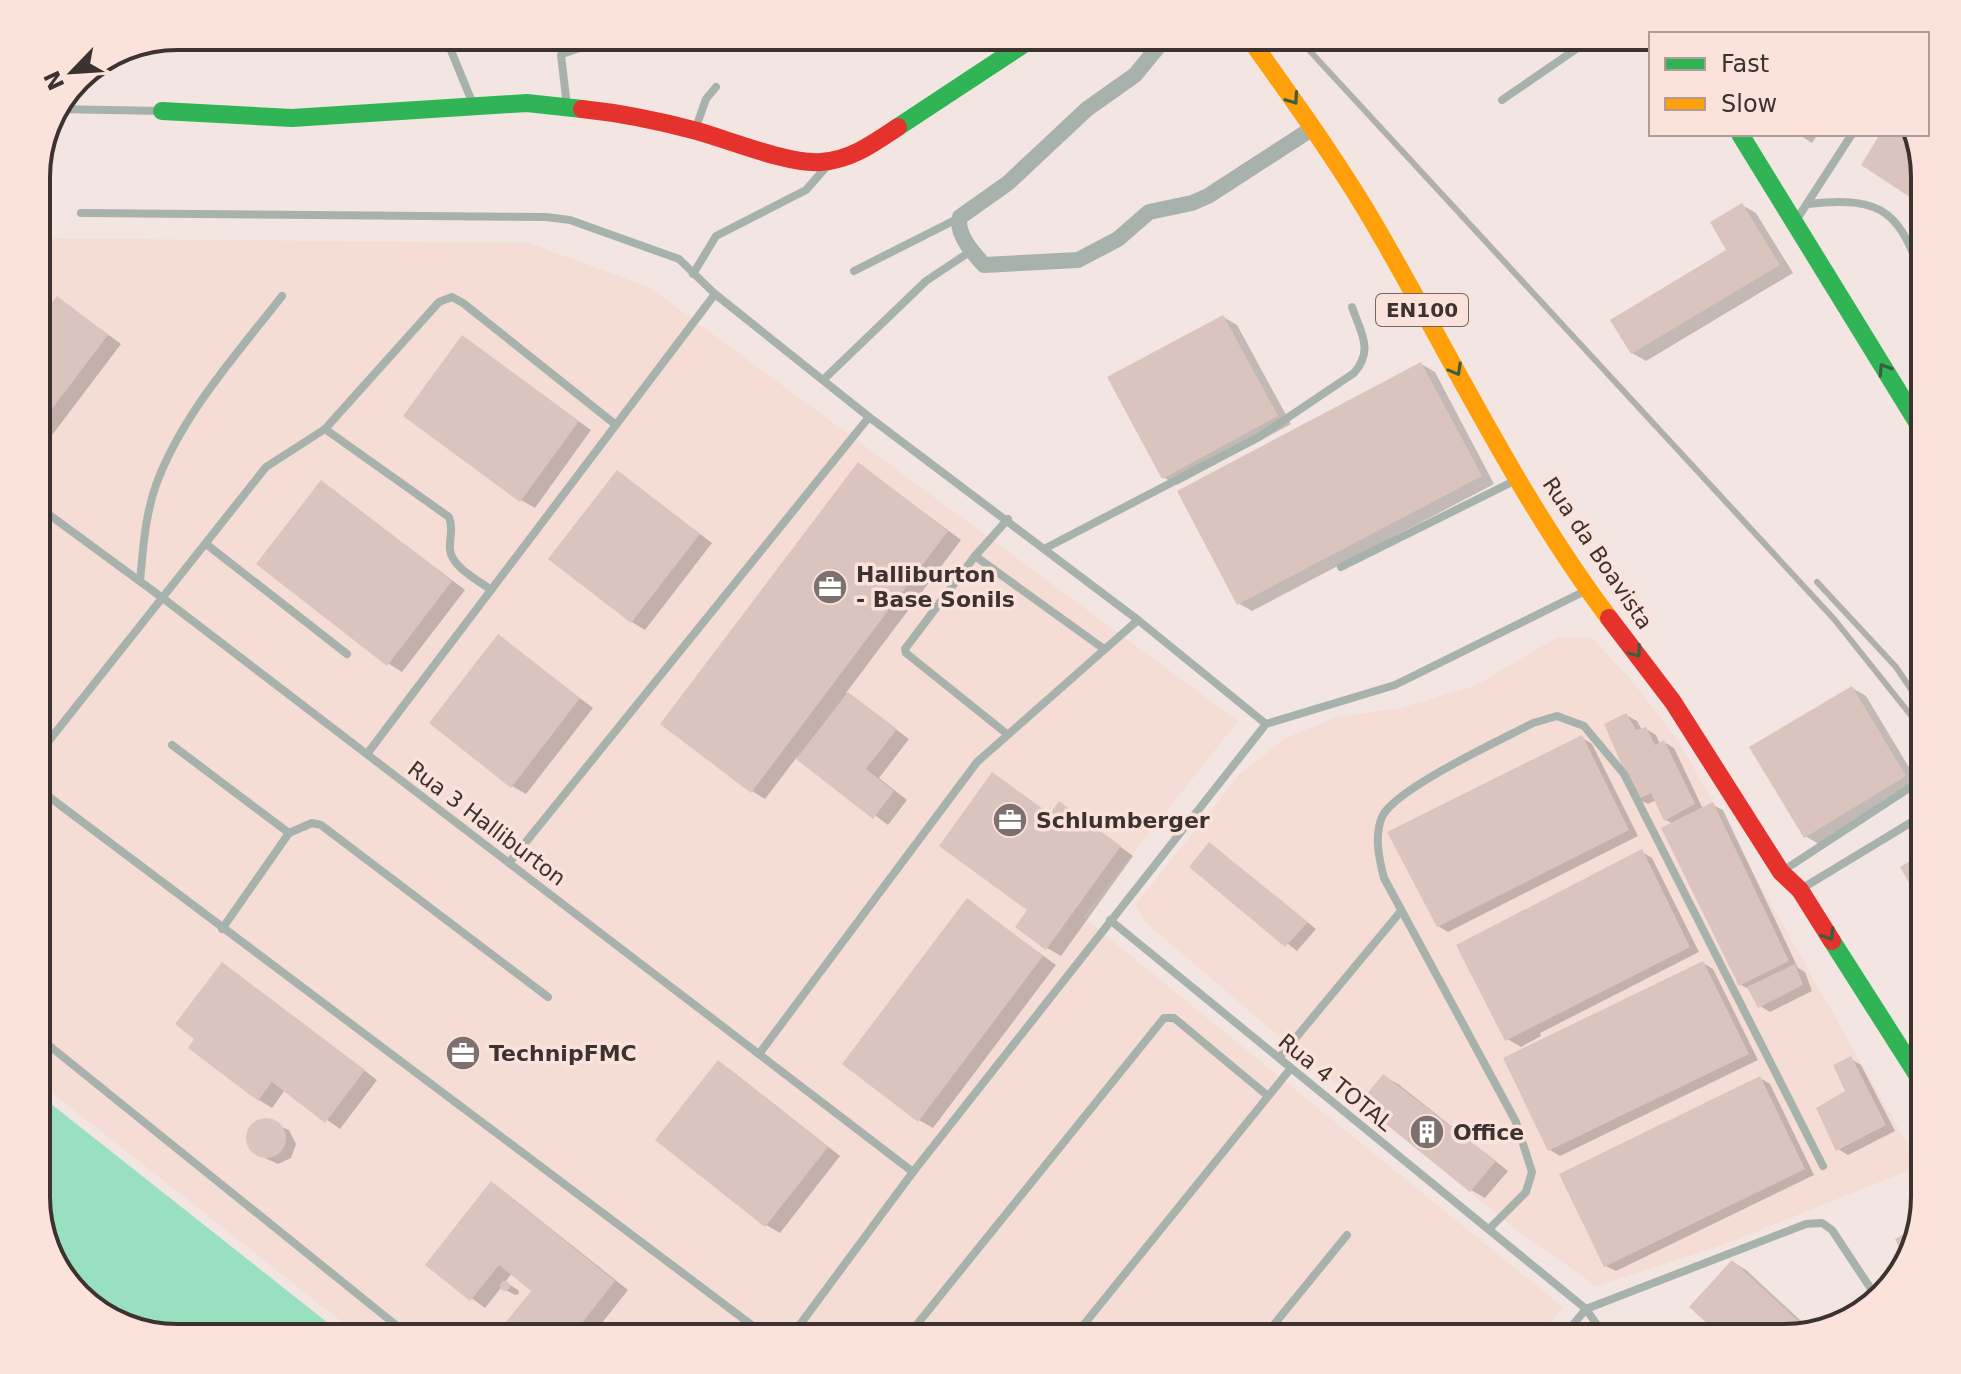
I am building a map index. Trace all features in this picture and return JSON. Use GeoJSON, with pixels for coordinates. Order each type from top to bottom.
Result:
{"type":"FeatureCollection","features":[{"type":"Feature","properties":{"kind":"main road"},"geometry":{"type":"LineString","coordinates":[[162,111],[292,118],[473,104],[527,103],[567,107],[694,130],[793,159],[818,163],[866,148],[1015,50]]}},
{"type":"Feature","properties":{"kind":"main road","name":"Rua da Boavista"},"geometry":{"type":"LineString","coordinates":[[1258,50],[1313,128],[1375,225],[1518,479],[1588,590],[1673,702],[1781,872],[1800,890],[1911,1065]]}},
{"type":"Feature","properties":{"kind":"main road"},"geometry":{"type":"LineString","coordinates":[[1741,136],[1911,412]]}},
{"type":"Feature","properties":{"kind":"street"},"geometry":{"type":"LineString","coordinates":[[1156,50],[1135,75],[1087,109],[1008,183],[960,217],[958,224],[971,251],[984,265],[1078,260],[1118,239],[1149,212],[1192,203],[1208,196],[1313,128]]}},
{"type":"Feature","properties":{"kind":"lane"},"geometry":{"type":"LineString","coordinates":[[451,50],[473,104]]}},
{"type":"Feature","properties":{"kind":"lane"},"geometry":{"type":"LineString","coordinates":[[563,50],[561,55],[567,107]]}},
{"type":"Feature","properties":{"kind":"lane"},"geometry":{"type":"LineString","coordinates":[[561,55],[575,50]]}},
{"type":"Feature","properties":{"kind":"lane"},"geometry":{"type":"LineString","coordinates":[[1502,100],[1575,50]]}},
{"type":"Feature","properties":{"kind":"lane"},"geometry":{"type":"LineString","coordinates":[[694,130],[706,99],[716,87]]}},
{"type":"Feature","properties":{"kind":"lane"},"geometry":{"type":"LineString","coordinates":[[112,110],[162,111]]}},
{"type":"Feature","properties":{"kind":"lane"},"geometry":{"type":"LineString","coordinates":[[1794,223],[1851,136]]}},
{"type":"Feature","properties":{"kind":"lane"},"geometry":{"type":"LineString","coordinates":[[693,274],[716,236],[806,190],[832,160]]}},
{"type":"Feature","properties":{"kind":"lane"},"geometry":{"type":"LineString","coordinates":[[1807,204],[1863,203],[1884,210],[1900,225],[1911,244]]}},
{"type":"Feature","properties":{"kind":"lane"},"geometry":{"type":"LineString","coordinates":[[81,213],[546,217],[570,220],[669,254],[679,259],[715,294],[869,417],[1046,548],[1266,724]]}},
{"type":"Feature","properties":{"kind":"lane"},"geometry":{"type":"LineString","coordinates":[[854,271],[960,217]]}},
{"type":"Feature","properties":{"kind":"lane"},"geometry":{"type":"LineString","coordinates":[[823,380],[926,281],[971,251]]}},
{"type":"Feature","properties":{"kind":"lane"},"geometry":{"type":"LineString","coordinates":[[367,754],[715,294]]}},
{"type":"Feature","properties":{"kind":"lane"},"geometry":{"type":"LineString","coordinates":[[140,581],[145,523],[156,485],[174,445],[220,376],[282,296]]}},
{"type":"Feature","properties":{"kind":"lane"},"geometry":{"type":"LineString","coordinates":[[50,740],[266,467],[325,429],[439,302],[452,297],[475,312],[616,425]]}},
{"type":"Feature","properties":{"kind":"lane"},"geometry":{"type":"LineString","coordinates":[[1046,548],[1259,437],[1354,373],[1364,361],[1365,344],[1352,307]]}},
{"type":"Feature","properties":{"kind":"lane"},"geometry":{"type":"LineString","coordinates":[[509,863],[869,417]]}},
{"type":"Feature","properties":{"kind":"lane"},"geometry":{"type":"LineString","coordinates":[[325,429],[449,517],[452,525],[450,552],[454,560],[491,590]]}},
{"type":"Feature","properties":{"kind":"lane"},"geometry":{"type":"LineString","coordinates":[[1341,567],[1518,479]]}},
{"type":"Feature","properties":{"kind":"lane","name":"Rua 3 Halliburton"},"geometry":{"type":"LineString","coordinates":[[50,515],[913,1172]]}},
{"type":"Feature","properties":{"kind":"lane"},"geometry":{"type":"LineString","coordinates":[[1007,734],[906,653],[905,649],[975,556],[1008,519]]}},
{"type":"Feature","properties":{"kind":"lane"},"geometry":{"type":"LineString","coordinates":[[206,544],[347,654]]}},
{"type":"Feature","properties":{"kind":"lane"},"geometry":{"type":"LineString","coordinates":[[975,556],[1104,649]]}},
{"type":"Feature","properties":{"kind":"lane"},"geometry":{"type":"LineString","coordinates":[[800,1324],[913,1172],[1266,724],[1395,685],[1588,590]]}},
{"type":"Feature","properties":{"kind":"lane"},"geometry":{"type":"LineString","coordinates":[[759,1054],[977,762],[1138,620]]}},
{"type":"Feature","properties":{"kind":"lane"},"geometry":{"type":"LineString","coordinates":[[1489,1229],[1526,1192],[1532,1172],[1516,1122],[1384,878],[1378,836],[1382,815],[1402,794],[1533,723],[1557,716],[1584,726],[1624,774],[1823,1166]]}},
{"type":"Feature","properties":{"kind":"lane"},"geometry":{"type":"LineString","coordinates":[[172,745],[289,833]]}},
{"type":"Feature","properties":{"kind":"lane"},"geometry":{"type":"LineString","coordinates":[[1781,872],[1911,787]]}},
{"type":"Feature","properties":{"kind":"lane"},"geometry":{"type":"LineString","coordinates":[[50,798],[750,1324]]}},
{"type":"Feature","properties":{"kind":"lane"},"geometry":{"type":"LineString","coordinates":[[222,929],[289,833],[312,823],[321,825],[548,997]]}},
{"type":"Feature","properties":{"kind":"lane"},"geometry":{"type":"LineString","coordinates":[[1800,890],[1911,823]]}},
{"type":"Feature","properties":{"kind":"lane"},"geometry":{"type":"LineString","coordinates":[[1279,1058],[1401,911]]}},
{"type":"Feature","properties":{"kind":"lane","name":"Rua 4 TOTAL"},"geometry":{"type":"LineString","coordinates":[[1110,920],[1586,1309],[1596,1324]]}},
{"type":"Feature","properties":{"kind":"lane"},"geometry":{"type":"LineString","coordinates":[[917,1324],[1164,1018],[1174,1018],[1268,1096]]}},
{"type":"Feature","properties":{"kind":"lane"},"geometry":{"type":"LineString","coordinates":[[50,1046],[395,1324]]}},
{"type":"Feature","properties":{"kind":"lane"},"geometry":{"type":"LineString","coordinates":[[1084,1324],[1291,1068]]}},
{"type":"Feature","properties":{"kind":"lane"},"geometry":{"type":"LineString","coordinates":[[1574,1324],[1586,1309],[1806,1224],[1822,1223],[1832,1230],[1871,1289]]}},
{"type":"Feature","properties":{"kind":"lane"},"geometry":{"type":"LineString","coordinates":[[1274,1324],[1347,1235]]}},
{"type":"Feature","properties":{"kind":"shaded area"},"geometry":{"type":"Polygon","coordinates":[[[50,238],[529,243],[649,287],[1238,721],[1083,917],[1563,1307],[1549,1324],[344,1324],[50,1091],[50,238]]]}},
{"type":"Feature","properties":{"kind":"shaded area"},"geometry":{"type":"Polygon","coordinates":[[[1558,637],[1592,638],[1633,682],[1679,742],[1911,1150],[1911,1170],[1723,1245],[1596,1286],[1515,1229],[1289,1045],[1145,922],[1135,905],[1239,775],[1285,738],[1337,717],[1401,708],[1474,686],[1558,637]]]}},
{"type":"Feature","properties":{"kind":"shaded area"},"geometry":{"type":"Polygon","coordinates":[[[50,1103],[329,1324],[153,1322],[107,1303],[76,1274],[57,1238],[52,1221],[50,1103]]]}},
{"type":"Feature","properties":{"kind":"building"},"geometry":{"type":"Polygon","coordinates":[[[1879,136],[1904,136],[1910,161],[1911,198],[1861,165],[1879,136]]]}},
{"type":"Feature","properties":{"kind":"building"},"geometry":{"type":"Polygon","coordinates":[[[1742,203],[1780,265],[1631,354],[1610,320],[1726,250],[1710,222],[1742,203]]]}},
{"type":"Feature","properties":{"kind":"building"},"geometry":{"type":"Polygon","coordinates":[[[57,296],[108,335],[50,412],[50,305],[57,296]]]}},
{"type":"Feature","properties":{"kind":"building"},"geometry":{"type":"Polygon","coordinates":[[[1223,315],[1278,416],[1162,479],[1107,377],[1223,315]]]}},
{"type":"Feature","properties":{"kind":"building"},"geometry":{"type":"Polygon","coordinates":[[[462,335],[579,421],[520,502],[403,416],[462,335]]]}},
{"type":"Feature","properties":{"kind":"building"},"geometry":{"type":"Polygon","coordinates":[[[1421,362],[1482,476],[1237,605],[1177,491],[1421,362]]]}},
{"type":"Feature","properties":{"kind":"building"},"geometry":{"type":"Polygon","coordinates":[[[858,462],[948,531],[751,793],[660,724],[858,462]]]}},
{"type":"Feature","properties":{"kind":"building"},"geometry":{"type":"Polygon","coordinates":[[[617,470],[700,534],[631,623],[548,559],[617,470]]]}},
{"type":"Feature","properties":{"kind":"building"},"geometry":{"type":"Polygon","coordinates":[[[321,480],[452,581],[387,666],[256,564],[321,480]]]}},
{"type":"Feature","properties":{"kind":"building"},"geometry":{"type":"Polygon","coordinates":[[[498,634],[580,698],[511,788],[429,723],[498,634]]]}},
{"type":"Feature","properties":{"kind":"building"},"geometry":{"type":"Polygon","coordinates":[[[1852,686],[1906,776],[1804,838],[1749,747],[1852,686]]]}},
{"type":"Feature","properties":{"kind":"building"},"geometry":{"type":"Polygon","coordinates":[[[848,692],[897,729],[866,769],[894,791],[873,819],[796,759],[848,692]]]}},
{"type":"Feature","properties":{"kind":"building"},"geometry":{"type":"Polygon","coordinates":[[[1626,713],[1636,730],[1646,727],[1655,745],[1664,740],[1695,804],[1664,821],[1651,793],[1637,800],[1604,724],[1626,713]]]}},
{"type":"Feature","properties":{"kind":"building"},"geometry":{"type":"Polygon","coordinates":[[[1582,735],[1629,830],[1437,927],[1387,832],[1582,735]]]}},
{"type":"Feature","properties":{"kind":"building"},"geometry":{"type":"Polygon","coordinates":[[[992,772],[1050,814],[1059,801],[1121,846],[1046,950],[1015,927],[1027,910],[939,846],[992,772]]]}},
{"type":"Feature","properties":{"kind":"building"},"geometry":{"type":"Polygon","coordinates":[[[1713,802],[1789,961],[1739,986],[1661,828],[1713,802]]]}},
{"type":"Feature","properties":{"kind":"building"},"geometry":{"type":"Polygon","coordinates":[[[1209,842],[1308,922],[1285,947],[1189,867],[1209,842]]]}},
{"type":"Feature","properties":{"kind":"building"},"geometry":{"type":"Polygon","coordinates":[[[1642,849],[1690,947],[1505,1041],[1456,945],[1642,849]]]}},
{"type":"Feature","properties":{"kind":"building"},"geometry":{"type":"Polygon","coordinates":[[[1911,860],[1911,886],[1900,867],[1911,860]]]}},
{"type":"Feature","properties":{"kind":"building"},"geometry":{"type":"Polygon","coordinates":[[[967,898],[1043,956],[918,1122],[842,1064],[967,898]]]}},
{"type":"Feature","properties":{"kind":"building"},"geometry":{"type":"Polygon","coordinates":[[[1703,961],[1749,1054],[1548,1151],[1503,1058],[1703,961]]]}},
{"type":"Feature","properties":{"kind":"building"},"geometry":{"type":"Polygon","coordinates":[[[222,962],[365,1070],[325,1123],[272,1082],[258,1101],[188,1048],[194,1039],[175,1024],[222,962]]]}},
{"type":"Feature","properties":{"kind":"building"},"geometry":{"type":"Polygon","coordinates":[[[1795,964],[1803,985],[1758,1008],[1747,987],[1795,964]]]}},
{"type":"Feature","properties":{"kind":"building"},"geometry":{"type":"Polygon","coordinates":[[[1851,1056],[1886,1125],[1836,1151],[1816,1108],[1845,1091],[1833,1065],[1851,1056]]]}},
{"type":"Feature","properties":{"kind":"building"},"geometry":{"type":"Polygon","coordinates":[[[718,1060],[828,1147],[765,1227],[655,1140],[718,1060]]]}},
{"type":"Feature","properties":{"kind":"building","name":"Office"},"geometry":{"type":"Polygon","coordinates":[[[1383,1074],[1496,1161],[1470,1192],[1360,1103],[1383,1074]]]}},
{"type":"Feature","properties":{"kind":"building"},"geometry":{"type":"Polygon","coordinates":[[[1760,1076],[1805,1169],[1604,1267],[1559,1174],[1760,1076]]]}},
{"type":"Feature","properties":{"kind":"building"},"geometry":{"type":"Polygon","coordinates":[[[266,1118],[280,1124],[286,1138],[280,1152],[266,1158],[252,1152],[246,1138],[252,1124],[266,1118]]]}},
{"type":"Feature","properties":{"kind":"building"},"geometry":{"type":"Polygon","coordinates":[[[491,1181],[615,1281],[581,1324],[504,1324],[531,1291],[499,1265],[470,1301],[425,1265],[491,1181]]]}},
{"type":"Feature","properties":{"kind":"building"},"geometry":{"type":"Polygon","coordinates":[[[1905,1234],[1900,1249],[1895,1239],[1905,1234]]]}},
{"type":"Feature","properties":{"kind":"building"},"geometry":{"type":"Polygon","coordinates":[[[1732,1260],[1800,1323],[1708,1324],[1689,1307],[1732,1260]]]}},
{"type":"Feature","properties":{"kind":"building"},"geometry":{"type":"Polygon","coordinates":[[[505,1281],[510,1286],[505,1291],[500,1286],[505,1281]]]}},
{"type":"Feature","properties":{"kind":"railway"},"geometry":{"type":"LineString","coordinates":[[1309,50],[1834,619],[1911,715]]}},
{"type":"Feature","properties":{"kind":"railway"},"geometry":{"type":"LineString","coordinates":[[1817,582],[1896,667],[1911,689]]}},
{"type":"Feature","properties":{"kind":"traffic: fast"},"geometry":{"type":"LineString","coordinates":[[898,127],[1015,50]]}},
{"type":"Feature","properties":{"kind":"traffic: fast"},"geometry":{"type":"LineString","coordinates":[[162,111],[292,118],[527,103],[582,109]]}},
{"type":"Feature","properties":{"kind":"traffic: fast"},"geometry":{"type":"LineString","coordinates":[[1741,136],[1911,412]]}},
{"type":"Feature","properties":{"kind":"traffic: fast"},"geometry":{"type":"LineString","coordinates":[[1832,941],[1911,1065]]}},
{"type":"Feature","properties":{"kind":"traffic: slow"},"geometry":{"type":"LineString","coordinates":[[1258,50],[1361,202],[1515,476],[1609,618]]}},
{"type":"Feature","properties":{"kind":"traffic: jam"},"geometry":{"type":"LineString","coordinates":[[582,109],[669,124],[808,162],[832,161],[852,154],[898,127]]}},
{"type":"Feature","properties":{"kind":"traffic: jam"},"geometry":{"type":"LineString","coordinates":[[1609,618],[1673,702],[1781,872],[1800,890],[1832,941]]}},
{"type":"Feature","properties":{"kind":"place","name":"Halliburton - Base Sonils"},"geometry":{"type":"Point","coordinates":[830,587]}},
{"type":"Feature","properties":{"kind":"place","name":"Schlumberger"},"geometry":{"type":"Point","coordinates":[1010,820]}},
{"type":"Feature","properties":{"kind":"place","name":"TechnipFMC"},"geometry":{"type":"Point","coordinates":[463,1053]}},
{"type":"Feature","properties":{"kind":"place","name":"Office"},"geometry":{"type":"Point","coordinates":[1427,1132]}}]}
